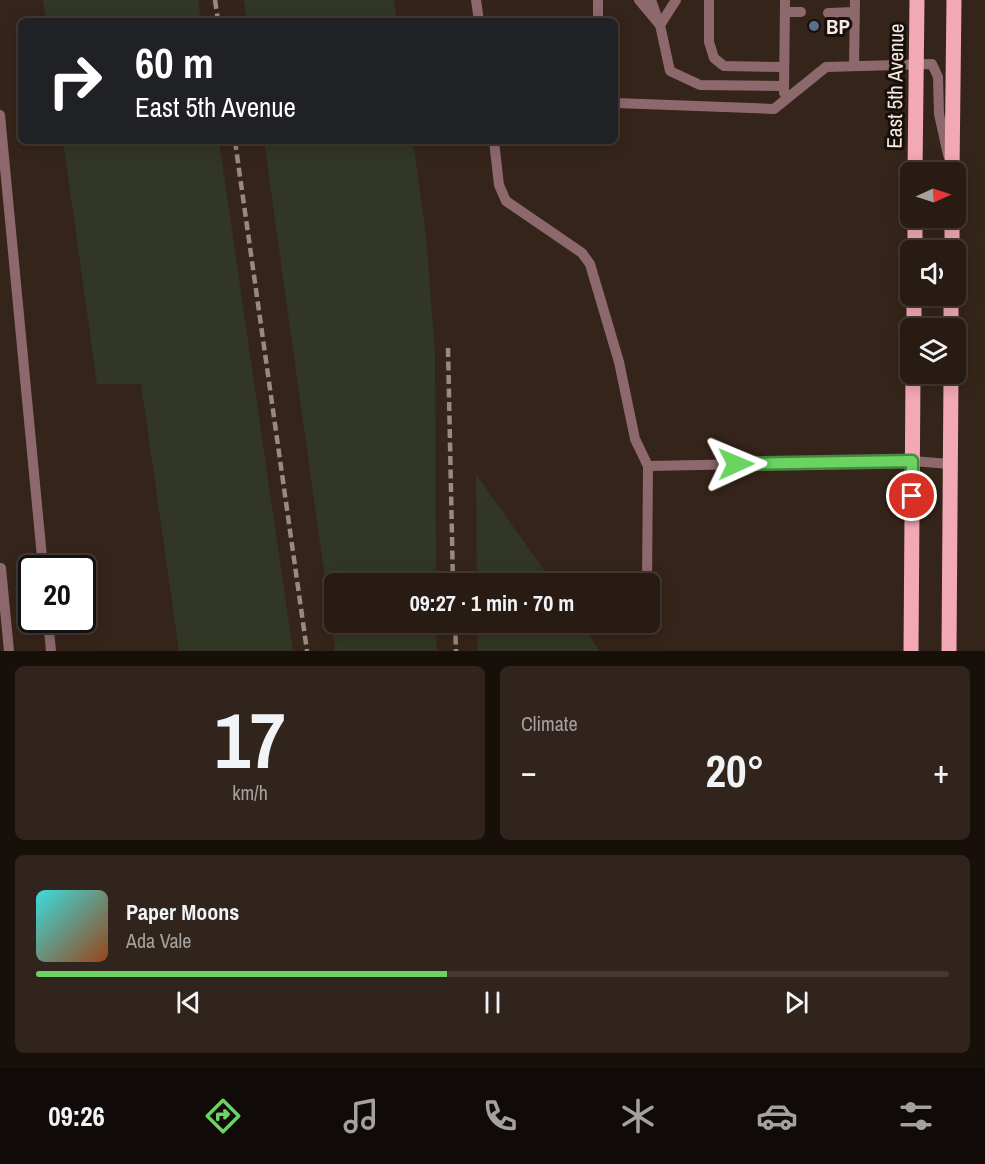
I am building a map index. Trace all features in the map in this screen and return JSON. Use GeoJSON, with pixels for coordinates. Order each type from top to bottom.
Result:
{"type":"FeatureCollection","features":[{"type":"Feature","properties":{"kind":"main road","name":"East 5th Avenue"},"geometry":{"type":"LineString","coordinates":[[915,162],[917,0]]}},
{"type":"Feature","properties":{"kind":"main road"},"geometry":{"type":"LineString","coordinates":[[952,162],[954,0]]}},
{"type":"Feature","properties":{"kind":"main road"},"geometry":{"type":"LineString","coordinates":[[911,651],[913,384]]}},
{"type":"Feature","properties":{"kind":"main road"},"geometry":{"type":"LineString","coordinates":[[949,651],[951,384]]}},
{"type":"Feature","properties":{"kind":"lane"},"geometry":{"type":"LineString","coordinates":[[476,0],[479,18]]}},
{"type":"Feature","properties":{"kind":"lane"},"geometry":{"type":"LineString","coordinates":[[598,0],[598,18]]}},
{"type":"Feature","properties":{"kind":"lane"},"geometry":{"type":"LineString","coordinates":[[639,0],[660,26]]}},
{"type":"Feature","properties":{"kind":"lane"},"geometry":{"type":"LineString","coordinates":[[651,0],[660,26],[670,71],[700,85],[784,86]]}},
{"type":"Feature","properties":{"kind":"lane"},"geometry":{"type":"LineString","coordinates":[[660,26],[661,0]]}},
{"type":"Feature","properties":{"kind":"lane"},"geometry":{"type":"LineString","coordinates":[[660,26],[668,0]]}},
{"type":"Feature","properties":{"kind":"lane"},"geometry":{"type":"LineString","coordinates":[[660,26],[676,0]]}},
{"type":"Feature","properties":{"kind":"lane"},"geometry":{"type":"LineString","coordinates":[[709,0],[709,42],[714,58],[724,66],[784,67]]}},
{"type":"Feature","properties":{"kind":"lane"},"geometry":{"type":"LineString","coordinates":[[784,101],[785,0]]}},
{"type":"Feature","properties":{"kind":"lane"},"geometry":{"type":"LineString","coordinates":[[854,66],[855,0]]}},
{"type":"Feature","properties":{"kind":"lane"},"geometry":{"type":"LineString","coordinates":[[785,12],[801,12]]}},
{"type":"Feature","properties":{"kind":"lane"},"geometry":{"type":"LineString","coordinates":[[828,12],[855,12]]}},
{"type":"Feature","properties":{"kind":"lane"},"geometry":{"type":"LineString","coordinates":[[618,103],[774,109],[826,67],[932,64],[938,77],[939,114],[950,162]]}},
{"type":"Feature","properties":{"kind":"lane"},"geometry":{"type":"LineString","coordinates":[[0,115],[42,555]]}},
{"type":"Feature","properties":{"kind":"lane"},"geometry":{"type":"LineString","coordinates":[[494,144],[499,185],[506,201],[582,253],[590,264],[619,362],[635,439],[648,466],[647,573]]}},
{"type":"Feature","properties":{"kind":"lane"},"geometry":{"type":"LineString","coordinates":[[648,466],[912,461],[950,464]]}},
{"type":"Feature","properties":{"kind":"lane"},"geometry":{"type":"LineString","coordinates":[[1,568],[9,651]]}},
{"type":"Feature","properties":{"kind":"lane"},"geometry":{"type":"LineString","coordinates":[[49,633],[51,651]]}},
{"type":"Feature","properties":{"kind":"green space"},"geometry":{"type":"Polygon","coordinates":[[[43,0],[198,0],[201,18],[46,18],[43,0]]]}},
{"type":"Feature","properties":{"kind":"green space"},"geometry":{"type":"Polygon","coordinates":[[[244,0],[394,0],[397,18],[247,18],[244,0]]]}},
{"type":"Feature","properties":{"kind":"green space"},"geometry":{"type":"Polygon","coordinates":[[[63,144],[219,144],[293,651],[179,651],[141,384],[97,384],[63,144]]]}},
{"type":"Feature","properties":{"kind":"green space"},"geometry":{"type":"Polygon","coordinates":[[[264,144],[413,144],[426,235],[435,353],[436,573],[324,573],[264,144]]]}},
{"type":"Feature","properties":{"kind":"green space"},"geometry":{"type":"Polygon","coordinates":[[[476,474],[546,573],[477,573],[476,474]]]}},
{"type":"Feature","properties":{"kind":"green space"},"geometry":{"type":"Polygon","coordinates":[[[332,633],[436,633],[437,651],[335,651],[332,633]]]}},
{"type":"Feature","properties":{"kind":"green space"},"geometry":{"type":"Polygon","coordinates":[[[477,633],[587,633],[600,651],[477,651],[477,633]]]}},
{"type":"Feature","properties":{"kind":"railway"},"geometry":{"type":"LineString","coordinates":[[215,0],[218,18]]}},
{"type":"Feature","properties":{"kind":"railway"},"geometry":{"type":"LineString","coordinates":[[235,144],[307,651]]}},
{"type":"Feature","properties":{"kind":"railway"},"geometry":{"type":"LineString","coordinates":[[448,348],[453,573]]}},
{"type":"Feature","properties":{"kind":"railway"},"geometry":{"type":"LineString","coordinates":[[455,633],[456,651]]}},
{"type":"Feature","properties":{"kind":"place","name":"BP"},"geometry":{"type":"Point","coordinates":[814,26]}},
{"type":"Feature","properties":{"kind":"route"},"geometry":{"type":"LineString","coordinates":[[736,464],[912,461],[912,496]]}}]}
